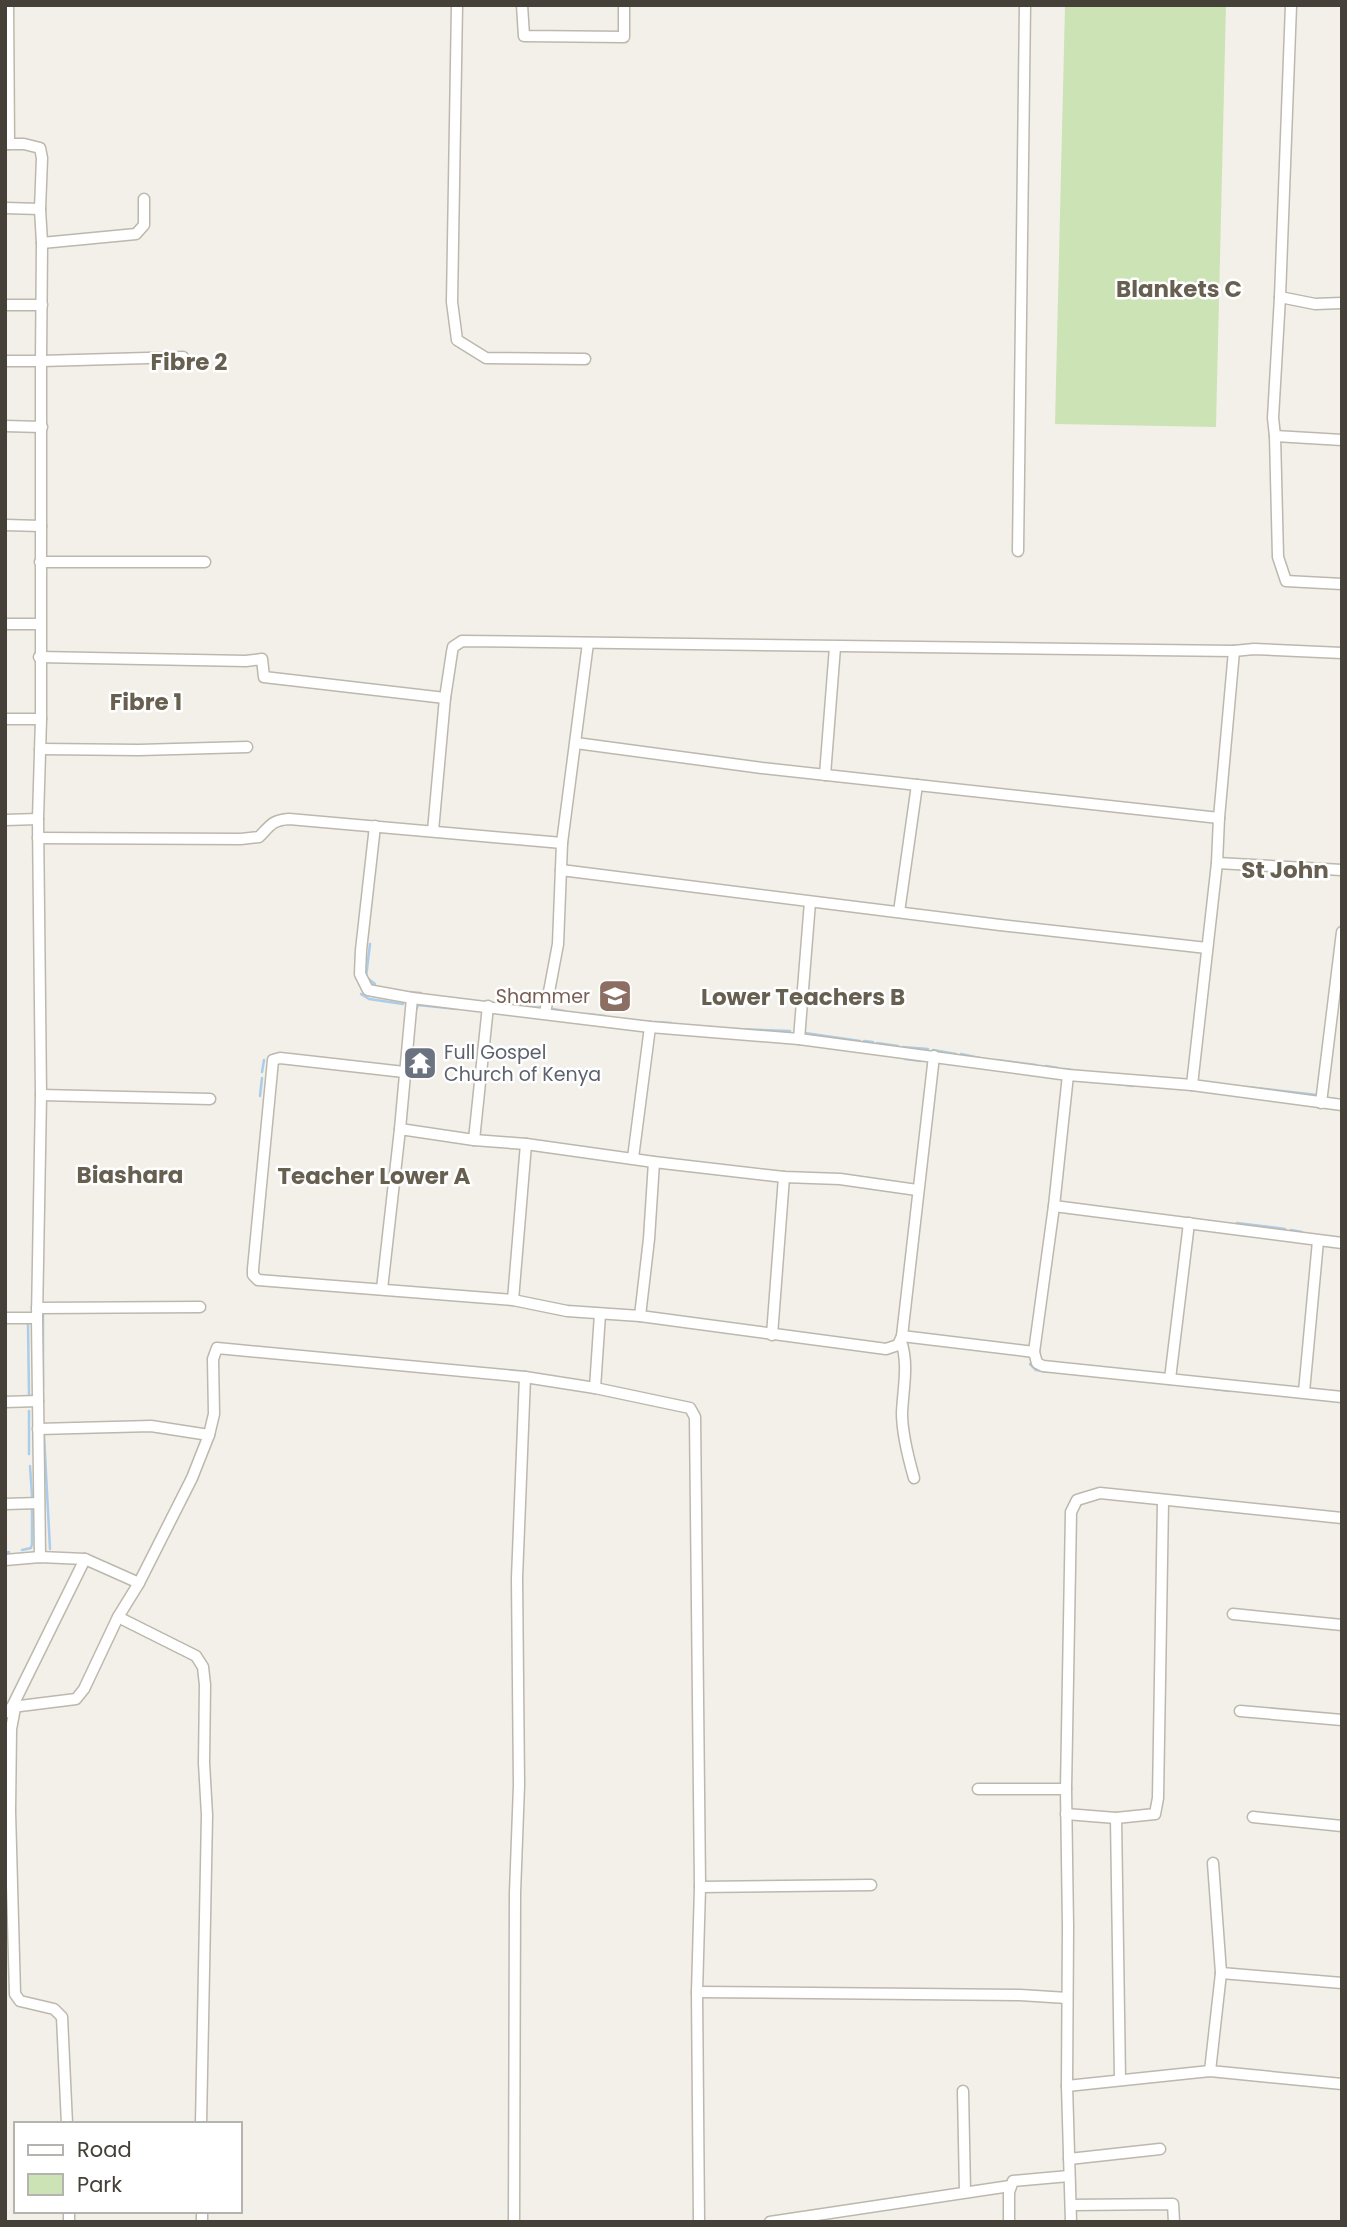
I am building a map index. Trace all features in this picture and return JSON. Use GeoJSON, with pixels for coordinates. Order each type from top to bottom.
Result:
{"type":"FeatureCollection","features":[{"type":"Feature","properties":{"kind":"street"},"geometry":{"type":"LineString","coordinates":[[8,5],[7,144],[40,148],[43,158],[40,209],[43,243],[41,719],[38,819],[41,1095],[37,1313],[40,1557]]}},
{"type":"Feature","properties":{"kind":"street"},"geometry":{"type":"LineString","coordinates":[[457,5],[452,302],[457,340],[486,358],[585,359]]}},
{"type":"Feature","properties":{"kind":"street"},"geometry":{"type":"LineString","coordinates":[[522,5],[524,36],[624,37],[624,5]]}},
{"type":"Feature","properties":{"kind":"street"},"geometry":{"type":"LineString","coordinates":[[1018,551],[1025,5]]}},
{"type":"Feature","properties":{"kind":"street"},"geometry":{"type":"LineString","coordinates":[[1291,5],[1273,418],[1276,436],[1278,557],[1286,581],[1342,584]]}},
{"type":"Feature","properties":{"kind":"street"},"geometry":{"type":"LineString","coordinates":[[43,243],[136,234],[144,225],[144,198]]}},
{"type":"Feature","properties":{"kind":"street"},"geometry":{"type":"LineString","coordinates":[[5,208],[40,209]]}},
{"type":"Feature","properties":{"kind":"street"},"geometry":{"type":"LineString","coordinates":[[1280,297],[1315,304],[1342,303]]}},
{"type":"Feature","properties":{"kind":"street"},"geometry":{"type":"LineString","coordinates":[[5,305],[42,305]]}},
{"type":"Feature","properties":{"kind":"street"},"geometry":{"type":"LineString","coordinates":[[5,361],[183,357]]}},
{"type":"Feature","properties":{"kind":"street"},"geometry":{"type":"LineString","coordinates":[[5,426],[42,427]]}},
{"type":"Feature","properties":{"kind":"street"},"geometry":{"type":"LineString","coordinates":[[1276,436],[1342,439]]}},
{"type":"Feature","properties":{"kind":"street"},"geometry":{"type":"LineString","coordinates":[[5,525],[41,526]]}},
{"type":"Feature","properties":{"kind":"street"},"geometry":{"type":"LineString","coordinates":[[40,562],[205,562]]}},
{"type":"Feature","properties":{"kind":"street"},"geometry":{"type":"LineString","coordinates":[[5,624],[40,625]]}},
{"type":"Feature","properties":{"kind":"street"},"geometry":{"type":"LineString","coordinates":[[433,831],[445,698],[453,647],[457,643],[490,640],[835,647],[1254,649],[1342,653]]}},
{"type":"Feature","properties":{"kind":"street"},"geometry":{"type":"LineString","coordinates":[[545,1013],[558,944],[562,843],[588,643]]}},
{"type":"Feature","properties":{"kind":"street"},"geometry":{"type":"LineString","coordinates":[[825,775],[835,647]]}},
{"type":"Feature","properties":{"kind":"street"},"geometry":{"type":"LineString","coordinates":[[1192,1085],[1217,863],[1234,651]]}},
{"type":"Feature","properties":{"kind":"street"},"geometry":{"type":"LineString","coordinates":[[40,657],[246,661],[262,659],[264,677],[445,698]]}},
{"type":"Feature","properties":{"kind":"street"},"geometry":{"type":"LineString","coordinates":[[5,719],[41,719]]}},
{"type":"Feature","properties":{"kind":"street"},"geometry":{"type":"LineString","coordinates":[[576,743],[825,775],[1219,818]]}},
{"type":"Feature","properties":{"kind":"street"},"geometry":{"type":"LineString","coordinates":[[40,749],[247,747]]}},
{"type":"Feature","properties":{"kind":"street"},"geometry":{"type":"LineString","coordinates":[[899,912],[917,785]]}},
{"type":"Feature","properties":{"kind":"street"},"geometry":{"type":"LineString","coordinates":[[5,820],[38,819]]}},
{"type":"Feature","properties":{"kind":"street"},"geometry":{"type":"LineString","coordinates":[[38,838],[241,839],[259,837],[270,824],[278,820],[562,843]]}},
{"type":"Feature","properties":{"kind":"street"},"geometry":{"type":"LineString","coordinates":[[375,826],[360,974],[368,990],[412,998],[650,1027],[799,1039],[1068,1075],[1192,1085],[1342,1105]]}},
{"type":"Feature","properties":{"kind":"street"},"geometry":{"type":"LineString","coordinates":[[1217,863],[1342,870]]}},
{"type":"Feature","properties":{"kind":"street"},"geometry":{"type":"LineString","coordinates":[[561,870],[1207,948]]}},
{"type":"Feature","properties":{"kind":"street"},"geometry":{"type":"LineString","coordinates":[[799,1039],[810,902]]}},
{"type":"Feature","properties":{"kind":"street"},"geometry":{"type":"LineString","coordinates":[[1321,1103],[1342,932]]}},
{"type":"Feature","properties":{"kind":"street"},"geometry":{"type":"LineString","coordinates":[[382,1289],[412,998]]}},
{"type":"Feature","properties":{"kind":"street"},"geometry":{"type":"LineString","coordinates":[[474,1140],[488,1006]]}},
{"type":"Feature","properties":{"kind":"street"},"geometry":{"type":"LineString","coordinates":[[633,1158],[650,1027]]}},
{"type":"Feature","properties":{"kind":"street"},"geometry":{"type":"LineString","coordinates":[[914,1478],[902,1414],[905,1352],[902,1339],[934,1056]]}},
{"type":"Feature","properties":{"kind":"street"},"geometry":{"type":"LineString","coordinates":[[404,1072],[280,1058],[273,1060],[253,1275],[258,1280],[382,1289],[445,1297],[513,1300],[567,1311],[640,1316],[886,1349],[902,1339],[1034,1352]]}},
{"type":"Feature","properties":{"kind":"street"},"geometry":{"type":"LineString","coordinates":[[1068,1075],[1034,1352],[1037,1363],[1043,1366],[1342,1397]]}},
{"type":"Feature","properties":{"kind":"street"},"geometry":{"type":"LineString","coordinates":[[41,1095],[210,1099]]}},
{"type":"Feature","properties":{"kind":"street"},"geometry":{"type":"LineString","coordinates":[[400,1129],[654,1162],[784,1177],[840,1179],[917,1190]]}},
{"type":"Feature","properties":{"kind":"street"},"geometry":{"type":"LineString","coordinates":[[513,1300],[526,1144]]}},
{"type":"Feature","properties":{"kind":"street"},"geometry":{"type":"LineString","coordinates":[[640,1316],[654,1162]]}},
{"type":"Feature","properties":{"kind":"street"},"geometry":{"type":"LineString","coordinates":[[772,1335],[784,1177]]}},
{"type":"Feature","properties":{"kind":"street"},"geometry":{"type":"LineString","coordinates":[[1054,1206],[1342,1243]]}},
{"type":"Feature","properties":{"kind":"street"},"geometry":{"type":"LineString","coordinates":[[1170,1379],[1189,1223]]}},
{"type":"Feature","properties":{"kind":"street"},"geometry":{"type":"LineString","coordinates":[[1304,1392],[1318,1241]]}},
{"type":"Feature","properties":{"kind":"street"},"geometry":{"type":"LineString","coordinates":[[5,1318],[37,1313],[200,1307]]}},
{"type":"Feature","properties":{"kind":"street"},"geometry":{"type":"LineString","coordinates":[[596,1388],[600,1314]]}},
{"type":"Feature","properties":{"kind":"street"},"geometry":{"type":"LineString","coordinates":[[11,1710],[76,1699],[84,1689],[118,1617],[139,1583],[192,1478],[209,1435],[214,1414],[214,1359],[217,1348],[525,1377],[685,1406],[694,1412],[700,1887],[697,1992],[699,2222]]}},
{"type":"Feature","properties":{"kind":"street"},"geometry":{"type":"LineString","coordinates":[[514,2222],[515,1893],[519,1785],[517,1578],[525,1377]]}},
{"type":"Feature","properties":{"kind":"street"},"geometry":{"type":"LineString","coordinates":[[5,1402],[38,1401]]}},
{"type":"Feature","properties":{"kind":"street"},"geometry":{"type":"LineString","coordinates":[[38,1429],[151,1426],[209,1435]]}},
{"type":"Feature","properties":{"kind":"street"},"geometry":{"type":"LineString","coordinates":[[1071,2222],[1067,2086],[1066,1789],[1071,1512],[1077,1500],[1100,1493],[1342,1518]]}},
{"type":"Feature","properties":{"kind":"street"},"geometry":{"type":"LineString","coordinates":[[1066,1814],[1116,1818],[1154,1814],[1158,1798],[1163,1501]]}},
{"type":"Feature","properties":{"kind":"street"},"geometry":{"type":"LineString","coordinates":[[5,1504],[39,1503]]}},
{"type":"Feature","properties":{"kind":"street"},"geometry":{"type":"LineString","coordinates":[[5,1560],[40,1557],[85,1559],[139,1583]]}},
{"type":"Feature","properties":{"kind":"street"},"geometry":{"type":"LineString","coordinates":[[67,2122],[62,2017],[54,2009],[20,2001],[15,1994],[10,1930],[8,1727],[11,1710],[85,1559]]}},
{"type":"Feature","properties":{"kind":"street"},"geometry":{"type":"LineString","coordinates":[[1233,1614],[1342,1625]]}},
{"type":"Feature","properties":{"kind":"street"},"geometry":{"type":"LineString","coordinates":[[118,1617],[196,1656],[203,1667],[207,1815],[201,2122]]}},
{"type":"Feature","properties":{"kind":"street"},"geometry":{"type":"LineString","coordinates":[[1240,1712],[1342,1720]]}},
{"type":"Feature","properties":{"kind":"street"},"geometry":{"type":"LineString","coordinates":[[978,1789],[1066,1789]]}},
{"type":"Feature","properties":{"kind":"street"},"geometry":{"type":"LineString","coordinates":[[1253,1817],[1342,1826]]}},
{"type":"Feature","properties":{"kind":"street"},"geometry":{"type":"LineString","coordinates":[[1116,1818],[1120,2080]]}},
{"type":"Feature","properties":{"kind":"street"},"geometry":{"type":"LineString","coordinates":[[1210,2071],[1221,1973],[1213,1863]]}},
{"type":"Feature","properties":{"kind":"street"},"geometry":{"type":"LineString","coordinates":[[700,1887],[871,1885]]}},
{"type":"Feature","properties":{"kind":"street"},"geometry":{"type":"LineString","coordinates":[[1221,1973],[1342,1983]]}},
{"type":"Feature","properties":{"kind":"street"},"geometry":{"type":"LineString","coordinates":[[697,1992],[1020,1995],[1067,1998]]}},
{"type":"Feature","properties":{"kind":"street"},"geometry":{"type":"LineString","coordinates":[[1067,2086],[1210,2071],[1342,2084]]}},
{"type":"Feature","properties":{"kind":"street"},"geometry":{"type":"LineString","coordinates":[[963,2091],[965,2192]]}},
{"type":"Feature","properties":{"kind":"street"},"geometry":{"type":"LineString","coordinates":[[1069,2159],[1160,2149]]}},
{"type":"Feature","properties":{"kind":"street"},"geometry":{"type":"LineString","coordinates":[[770,2222],[1010,2186],[1017,2179],[1069,2176]]}},
{"type":"Feature","properties":{"kind":"street"},"geometry":{"type":"LineString","coordinates":[[1009,2222],[1010,2186]]}},
{"type":"Feature","properties":{"kind":"street"},"geometry":{"type":"LineString","coordinates":[[1071,2205],[1173,2204],[1174,2222]]}},
{"type":"Feature","properties":{"kind":"green space"},"geometry":{"type":"Polygon","coordinates":[[[1065,5],[1226,5],[1216,427],[1055,424],[1065,5]]]}},
{"type":"Feature","properties":{"kind":"waterway"},"geometry":{"type":"LineString","coordinates":[[370,944],[366,977],[375,984]]}},
{"type":"Feature","properties":{"kind":"waterway"},"geometry":{"type":"LineString","coordinates":[[410,992],[421,993]]}},
{"type":"Feature","properties":{"kind":"waterway"},"geometry":{"type":"LineString","coordinates":[[361,994],[369,999],[403,1004]]}},
{"type":"Feature","properties":{"kind":"waterway"},"geometry":{"type":"LineString","coordinates":[[496,1003],[542,1008]]}},
{"type":"Feature","properties":{"kind":"waterway"},"geometry":{"type":"LineString","coordinates":[[415,1012],[418,1005],[457,1009]]}},
{"type":"Feature","properties":{"kind":"waterway"},"geometry":{"type":"LineString","coordinates":[[553,1009],[564,1011]]}},
{"type":"Feature","properties":{"kind":"waterway"},"geometry":{"type":"LineString","coordinates":[[588,1014],[605,1016]]}},
{"type":"Feature","properties":{"kind":"waterway"},"geometry":{"type":"LineString","coordinates":[[655,1022],[671,1023]]}},
{"type":"Feature","properties":{"kind":"waterway"},"geometry":{"type":"LineString","coordinates":[[734,1029],[790,1031]]}},
{"type":"Feature","properties":{"kind":"waterway"},"geometry":{"type":"LineString","coordinates":[[805,1033],[860,1041]]}},
{"type":"Feature","properties":{"kind":"waterway"},"geometry":{"type":"LineString","coordinates":[[864,1041],[873,1042]]}},
{"type":"Feature","properties":{"kind":"waterway"},"geometry":{"type":"LineString","coordinates":[[877,1043],[898,1046]]}},
{"type":"Feature","properties":{"kind":"waterway"},"geometry":{"type":"LineString","coordinates":[[903,1047],[928,1049]]}},
{"type":"Feature","properties":{"kind":"waterway"},"geometry":{"type":"LineString","coordinates":[[933,1050],[956,1054]]}},
{"type":"Feature","properties":{"kind":"waterway"},"geometry":{"type":"LineString","coordinates":[[961,1054],[980,1058]]}},
{"type":"Feature","properties":{"kind":"waterway"},"geometry":{"type":"LineString","coordinates":[[905,1059],[921,1061]]}},
{"type":"Feature","properties":{"kind":"waterway"},"geometry":{"type":"LineString","coordinates":[[262,1072],[264,1060]]}},
{"type":"Feature","properties":{"kind":"waterway"},"geometry":{"type":"LineString","coordinates":[[997,1060],[1036,1065]]}},
{"type":"Feature","properties":{"kind":"waterway"},"geometry":{"type":"LineString","coordinates":[[1046,1066],[1058,1068]]}},
{"type":"Feature","properties":{"kind":"waterway"},"geometry":{"type":"LineString","coordinates":[[1064,1069],[1079,1071]]}},
{"type":"Feature","properties":{"kind":"waterway"},"geometry":{"type":"LineString","coordinates":[[260,1096],[262,1078]]}},
{"type":"Feature","properties":{"kind":"waterway"},"geometry":{"type":"LineString","coordinates":[[1118,1084],[1133,1086]]}},
{"type":"Feature","properties":{"kind":"waterway"},"geometry":{"type":"LineString","coordinates":[[1247,1087],[1317,1095]]}},
{"type":"Feature","properties":{"kind":"waterway"},"geometry":{"type":"LineString","coordinates":[[1237,1223],[1285,1229]]}},
{"type":"Feature","properties":{"kind":"waterway"},"geometry":{"type":"LineString","coordinates":[[1291,1230],[1302,1232]]}},
{"type":"Feature","properties":{"kind":"waterway"},"geometry":{"type":"LineString","coordinates":[[43,1315],[43,1386]]}},
{"type":"Feature","properties":{"kind":"waterway"},"geometry":{"type":"LineString","coordinates":[[28,1324],[29,1395]]}},
{"type":"Feature","properties":{"kind":"waterway"},"geometry":{"type":"LineString","coordinates":[[1030,1364],[1036,1370],[1048,1372]]}},
{"type":"Feature","properties":{"kind":"waterway"},"geometry":{"type":"LineString","coordinates":[[1213,1389],[1230,1391]]}},
{"type":"Feature","properties":{"kind":"waterway"},"geometry":{"type":"LineString","coordinates":[[29,1411],[29,1454]]}},
{"type":"Feature","properties":{"kind":"waterway"},"geometry":{"type":"LineString","coordinates":[[44,1435],[50,1549]]}},
{"type":"Feature","properties":{"kind":"waterway"},"geometry":{"type":"LineString","coordinates":[[30,1466],[32,1496]]}},
{"type":"Feature","properties":{"kind":"waterway"},"geometry":{"type":"LineString","coordinates":[[22,1550],[31,1548],[32,1544],[32,1508]]}},
{"type":"Feature","properties":{"kind":"waterway"},"geometry":{"type":"LineString","coordinates":[[5,1553],[9,1552]]}},
{"type":"Feature","properties":{"kind":"place","name":"Shammer"},"geometry":{"type":"Point","coordinates":[615,996]}},
{"type":"Feature","properties":{"kind":"place","name":"Full Gospel Church of Kenya"},"geometry":{"type":"Point","coordinates":[420,1063]}},
{"type":"Feature","properties":{"kind":"district","name":"Blankets C"},"geometry":{"type":"Point","coordinates":[1179,289]}},
{"type":"Feature","properties":{"kind":"district","name":"Fibre 2"},"geometry":{"type":"Point","coordinates":[189,362]}},
{"type":"Feature","properties":{"kind":"district","name":"Fibre 1"},"geometry":{"type":"Point","coordinates":[146,702]}},
{"type":"Feature","properties":{"kind":"district","name":"St John"},"geometry":{"type":"Point","coordinates":[1285,870]}},
{"type":"Feature","properties":{"kind":"district","name":"Lower Teachers B"},"geometry":{"type":"Point","coordinates":[803,997]}},
{"type":"Feature","properties":{"kind":"district","name":"Biashara"},"geometry":{"type":"Point","coordinates":[130,1175]}},
{"type":"Feature","properties":{"kind":"district","name":"Teacher Lower A"},"geometry":{"type":"Point","coordinates":[374,1176]}}]}
